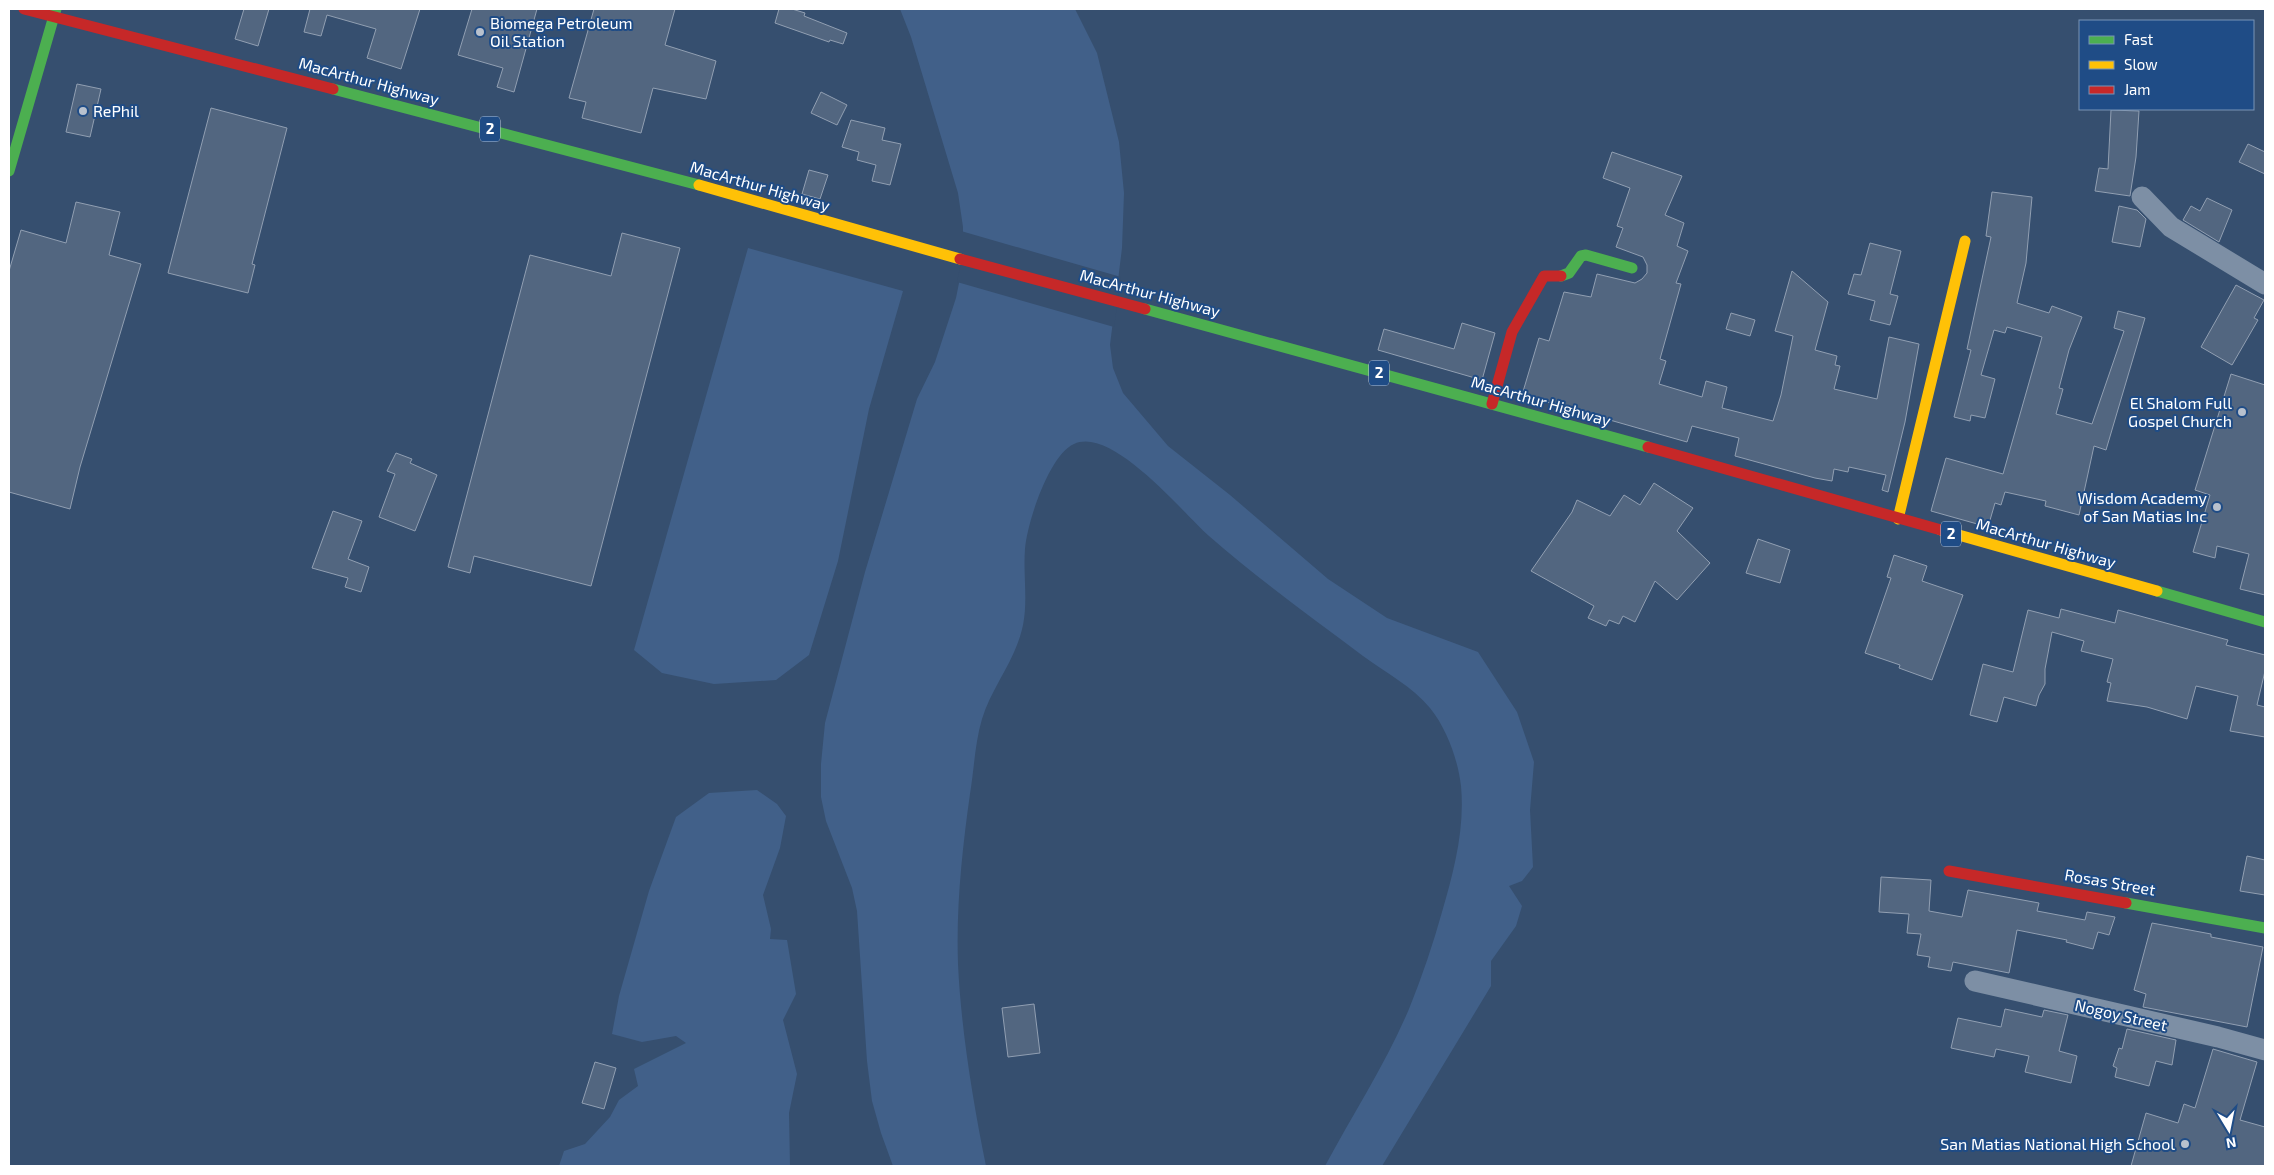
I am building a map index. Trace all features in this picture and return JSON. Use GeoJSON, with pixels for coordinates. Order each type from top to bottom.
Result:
{"type":"FeatureCollection","features":[{"type":"Feature","properties":{"kind":"main road","name":"MacArthur Highway"},"geometry":{"type":"LineString","coordinates":[[24,9],[55,13],[582,153],[954,258],[1492,404],[2265,622]]}},
{"type":"Feature","properties":{"kind":"main road"},"geometry":{"type":"LineString","coordinates":[[9,171],[55,13]]}},
{"type":"Feature","properties":{"kind":"main road"},"geometry":{"type":"LineString","coordinates":[[1898,519],[1965,241]]}},
{"type":"Feature","properties":{"kind":"main road"},"geometry":{"type":"LineString","coordinates":[[1492,404],[1512,332],[1544,276],[1564,276],[1569,273],[1581,256],[1586,255],[1632,268]]}},
{"type":"Feature","properties":{"kind":"main road","name":"Rosas Street"},"geometry":{"type":"LineString","coordinates":[[1949,871],[2265,928]]}},
{"type":"Feature","properties":{"kind":"street"},"geometry":{"type":"LineString","coordinates":[[2142,197],[2171,227],[2265,284]]}},
{"type":"Feature","properties":{"kind":"street","name":"Nogoy Street"},"geometry":{"type":"LineString","coordinates":[[1976,981],[2218,1037],[2265,1050]]}},
{"type":"Feature","properties":{"kind":"water"},"geometry":{"type":"Polygon","coordinates":[[[900,9],[1075,9],[1097,53],[1119,142],[1124,193],[1122,248],[1110,345],[1113,368],[1123,393],[1168,446],[1230,495],[1328,579],[1387,618],[1478,652],[1517,712],[1534,762],[1530,810],[1533,867],[1522,881],[1509,886],[1522,906],[1516,926],[1491,961],[1491,986],[1382,1166],[1325,1166],[1380,1069],[1400,1029],[1427,961],[1439,924],[1458,850],[1460,834],[1461,786],[1451,745],[1436,716],[1415,693],[1285,598],[1246,567],[1209,536],[1146,474],[1107,447],[1090,442],[1074,444],[1056,461],[1035,507],[1025,549],[1025,606],[1020,638],[986,707],[976,747],[960,879],[958,964],[968,1065],[986,1166],[893,1166],[872,1101],[867,1061],[857,911],[852,888],[826,821],[821,797],[821,764],[825,723],[865,572],[917,399],[935,362],[956,298],[963,263],[963,227],[958,193],[911,37],[900,9]]]}},
{"type":"Feature","properties":{"kind":"water"},"geometry":{"type":"Polygon","coordinates":[[[748,248],[903,291],[869,409],[838,561],[809,655],[776,680],[714,684],[662,673],[634,650],[748,248]]]}},
{"type":"Feature","properties":{"kind":"water"},"geometry":{"type":"Polygon","coordinates":[[[757,790],[777,804],[786,816],[780,848],[763,895],[771,929],[770,939],[787,940],[796,994],[783,1020],[797,1074],[789,1113],[790,1166],[559,1166],[564,1151],[585,1144],[610,1117],[619,1100],[638,1086],[634,1069],[686,1043],[676,1036],[642,1042],[612,1034],[619,996],[649,891],[676,817],[709,793],[757,790]]]}},
{"type":"Feature","properties":{"kind":"pier"},"geometry":{"type":"Polygon","coordinates":[[[961,231],[1121,277],[1114,327],[957,282],[961,263],[961,231]]]}},
{"type":"Feature","properties":{"kind":"building"},"geometry":{"type":"Polygon","coordinates":[[[244,9],[269,9],[258,46],[235,39],[244,9]]]}},
{"type":"Feature","properties":{"kind":"building"},"geometry":{"type":"Polygon","coordinates":[[[310,9],[420,9],[401,69],[367,58],[376,29],[327,15],[321,36],[304,32],[310,9]]]}},
{"type":"Feature","properties":{"kind":"building"},"geometry":{"type":"Polygon","coordinates":[[[472,9],[537,9],[514,92],[497,87],[503,68],[458,55],[472,9]]]}},
{"type":"Feature","properties":{"kind":"building"},"geometry":{"type":"Polygon","coordinates":[[[594,9],[675,9],[665,45],[716,61],[706,99],[653,88],[641,133],[582,118],[586,102],[569,98],[594,9]]]}},
{"type":"Feature","properties":{"kind":"building"},"geometry":{"type":"Polygon","coordinates":[[[779,9],[792,9],[805,13],[804,16],[847,33],[843,44],[830,40],[829,42],[775,23],[779,9]]]}},
{"type":"Feature","properties":{"kind":"building","name":"RePhil"},"geometry":{"type":"Polygon","coordinates":[[[77,84],[101,89],[90,137],[66,132],[77,84]]]}},
{"type":"Feature","properties":{"kind":"building"},"geometry":{"type":"Polygon","coordinates":[[[821,92],[847,105],[837,125],[811,113],[821,92]]]}},
{"type":"Feature","properties":{"kind":"building"},"geometry":{"type":"Polygon","coordinates":[[[211,108],[287,128],[252,264],[255,265],[248,293],[168,273],[211,108]]]}},
{"type":"Feature","properties":{"kind":"building"},"geometry":{"type":"Polygon","coordinates":[[[2111,110],[2139,111],[2136,157],[2130,196],[2095,191],[2099,168],[2108,169],[2111,110]]]}},
{"type":"Feature","properties":{"kind":"building"},"geometry":{"type":"Polygon","coordinates":[[[851,120],[885,128],[882,140],[901,144],[890,185],[872,181],[876,165],[857,160],[859,152],[842,147],[851,120]]]}},
{"type":"Feature","properties":{"kind":"building"},"geometry":{"type":"Polygon","coordinates":[[[2248,144],[2265,152],[2265,174],[2239,162],[2248,144]]]}},
{"type":"Feature","properties":{"kind":"building"},"geometry":{"type":"Polygon","coordinates":[[[1612,152],[1682,176],[1665,215],[1684,223],[1677,246],[1688,251],[1676,283],[1681,284],[1660,359],[1666,361],[1659,384],[1702,397],[1706,381],[1727,387],[1722,408],[1773,421],[1781,395],[1793,336],[1775,331],[1792,271],[1828,302],[1815,350],[1837,356],[1835,365],[1840,366],[1834,389],[1877,399],[1889,337],[1919,344],[1905,422],[1888,492],[1882,490],[1886,475],[1849,467],[1848,472],[1834,469],[1832,481],[1815,478],[1735,456],[1739,438],[1692,426],[1687,442],[1522,395],[1539,338],[1549,341],[1564,292],[1591,297],[1597,274],[1635,283],[1647,273],[1647,265],[1643,257],[1616,247],[1623,228],[1617,226],[1630,188],[1603,178],[1612,152]]]}},
{"type":"Feature","properties":{"kind":"building"},"geometry":{"type":"Polygon","coordinates":[[[809,170],[828,175],[820,199],[802,194],[809,170]]]}},
{"type":"Feature","properties":{"kind":"building"},"geometry":{"type":"Polygon","coordinates":[[[1992,192],[2032,197],[2026,263],[2017,303],[2049,313],[2052,306],[2082,317],[2069,350],[2059,388],[2063,389],[2056,414],[2092,424],[2124,331],[2114,328],[2118,311],[2145,318],[2106,450],[2094,446],[2079,515],[2045,506],[2046,501],[2005,492],[2001,505],[1995,503],[1988,527],[1931,511],[1946,458],[2003,474],[2042,337],[2007,327],[2005,333],[1994,330],[1981,375],[1995,379],[1985,418],[1971,415],[1970,421],[1954,417],[1971,350],[1967,349],[1991,237],[1986,236],[1992,192]]]}},
{"type":"Feature","properties":{"kind":"building"},"geometry":{"type":"Polygon","coordinates":[[[2207,198],[2232,210],[2219,242],[2183,220],[2191,206],[2200,211],[2207,198]]]}},
{"type":"Feature","properties":{"kind":"building"},"geometry":{"type":"Polygon","coordinates":[[[76,202],[120,212],[109,255],[141,264],[80,467],[70,509],[9,492],[9,271],[21,230],[66,243],[76,202]]]}},
{"type":"Feature","properties":{"kind":"building"},"geometry":{"type":"Polygon","coordinates":[[[2119,206],[2137,210],[2146,219],[2140,247],[2112,242],[2119,206]]]}},
{"type":"Feature","properties":{"kind":"building"},"geometry":{"type":"Polygon","coordinates":[[[622,233],[680,248],[591,586],[474,556],[470,573],[448,567],[530,255],[611,276],[622,233]]]}},
{"type":"Feature","properties":{"kind":"building"},"geometry":{"type":"Polygon","coordinates":[[[1870,243],[1901,251],[1890,294],[1898,296],[1890,325],[1870,320],[1875,301],[1848,294],[1854,274],[1861,275],[1870,243]]]}},
{"type":"Feature","properties":{"kind":"building"},"geometry":{"type":"Polygon","coordinates":[[[2236,285],[2264,300],[2254,318],[2258,320],[2232,365],[2201,347],[2236,285]]]}},
{"type":"Feature","properties":{"kind":"building"},"geometry":{"type":"Polygon","coordinates":[[[1731,313],[1755,320],[1750,336],[1726,329],[1731,313]]]}},
{"type":"Feature","properties":{"kind":"building"},"geometry":{"type":"Polygon","coordinates":[[[1462,323],[1495,333],[1482,380],[1378,350],[1384,329],[1454,349],[1462,323]]]}},
{"type":"Feature","properties":{"kind":"building"},"geometry":{"type":"Polygon","coordinates":[[[2231,374],[2265,385],[2265,595],[2240,589],[2249,554],[2217,546],[2215,558],[2193,552],[2210,495],[2195,490],[2231,374]]]}},
{"type":"Feature","properties":{"kind":"building"},"geometry":{"type":"Polygon","coordinates":[[[396,453],[412,459],[410,463],[437,475],[415,531],[379,517],[395,474],[387,471],[396,453]]]}},
{"type":"Feature","properties":{"kind":"building"},"geometry":{"type":"Polygon","coordinates":[[[1654,483],[1693,508],[1677,531],[1710,563],[1677,600],[1655,581],[1635,622],[1623,616],[1619,624],[1609,620],[1606,626],[1588,618],[1594,606],[1531,571],[1572,512],[1577,500],[1610,516],[1624,495],[1640,505],[1654,483]]]}},
{"type":"Feature","properties":{"kind":"building"},"geometry":{"type":"Polygon","coordinates":[[[333,511],[362,521],[348,559],[369,567],[361,592],[345,587],[348,578],[312,568],[333,511]]]}},
{"type":"Feature","properties":{"kind":"building"},"geometry":{"type":"Polygon","coordinates":[[[1758,539],[1790,550],[1780,583],[1746,573],[1758,539]]]}},
{"type":"Feature","properties":{"kind":"building"},"geometry":{"type":"Polygon","coordinates":[[[1894,555],[1927,566],[1922,581],[1963,595],[1932,680],[1899,668],[1900,665],[1865,653],[1891,578],[1887,577],[1894,555]]]}},
{"type":"Feature","properties":{"kind":"building"},"geometry":{"type":"Polygon","coordinates":[[[2061,609],[2115,623],[2118,610],[2228,640],[2226,645],[2265,655],[2265,671],[2257,705],[2265,707],[2265,737],[2230,731],[2238,696],[2196,686],[2187,719],[2147,707],[2107,701],[2111,683],[2107,682],[2113,659],[2081,651],[2084,641],[2052,632],[2045,669],[2045,684],[2036,706],[2004,697],[1997,722],[1970,715],[1983,664],[2013,672],[2028,610],[2059,618],[2061,609]]]}},
{"type":"Feature","properties":{"kind":"building"},"geometry":{"type":"Polygon","coordinates":[[[2247,856],[2265,860],[2265,895],[2240,891],[2247,856]]]}},
{"type":"Feature","properties":{"kind":"building"},"geometry":{"type":"Polygon","coordinates":[[[1881,877],[1931,880],[1929,911],[1962,917],[1968,890],[2039,903],[2037,911],[2085,920],[2087,912],[2115,917],[2109,935],[2098,932],[2093,949],[2066,942],[2067,940],[2017,930],[2009,973],[1953,962],[1951,971],[1928,967],[1930,957],[1917,955],[1921,934],[1907,933],[1909,914],[1879,912],[1881,877]]]}},
{"type":"Feature","properties":{"kind":"building"},"geometry":{"type":"Polygon","coordinates":[[[2152,923],[2211,934],[2211,937],[2263,947],[2247,1027],[2143,1007],[2146,994],[2134,990],[2152,923]]]}},
{"type":"Feature","properties":{"kind":"building"},"geometry":{"type":"Polygon","coordinates":[[[1034,1004],[1040,1053],[1008,1057],[1002,1008],[1034,1004]]]}},
{"type":"Feature","properties":{"kind":"building"},"geometry":{"type":"Polygon","coordinates":[[[2005,1009],[2042,1017],[2044,1010],[2068,1015],[2059,1051],[2077,1056],[2071,1083],[2025,1072],[2029,1056],[1996,1049],[1994,1057],[1951,1048],[1958,1018],[2001,1027],[2005,1009]]]}},
{"type":"Feature","properties":{"kind":"building"},"geometry":{"type":"Polygon","coordinates":[[[2127,1029],[2176,1040],[2172,1065],[2156,1061],[2149,1086],[2115,1077],[2117,1068],[2113,1066],[2119,1048],[2122,1049],[2127,1029]]]}},
{"type":"Feature","properties":{"kind":"building","name":"San Matias National High School"},"geometry":{"type":"Polygon","coordinates":[[[2213,1049],[2257,1062],[2240,1120],[2265,1127],[2265,1166],[2131,1166],[2146,1113],[2178,1123],[2184,1104],[2195,1108],[2213,1049]]]}},
{"type":"Feature","properties":{"kind":"building"},"geometry":{"type":"Polygon","coordinates":[[[595,1062],[616,1068],[604,1109],[582,1103],[595,1062]]]}},
{"type":"Feature","properties":{"kind":"traffic: fast"},"geometry":{"type":"LineString","coordinates":[[9,171],[56,9]]}},
{"type":"Feature","properties":{"kind":"traffic: fast"},"geometry":{"type":"LineString","coordinates":[[333,89],[699,185]]}},
{"type":"Feature","properties":{"kind":"traffic: fast"},"geometry":{"type":"LineString","coordinates":[[1561,276],[1569,273],[1581,256],[1586,255],[1632,268]]}},
{"type":"Feature","properties":{"kind":"traffic: fast"},"geometry":{"type":"LineString","coordinates":[[1145,309],[1648,447]]}},
{"type":"Feature","properties":{"kind":"traffic: fast"},"geometry":{"type":"LineString","coordinates":[[2157,591],[2265,622]]}},
{"type":"Feature","properties":{"kind":"traffic: fast"},"geometry":{"type":"LineString","coordinates":[[2126,903],[2265,928]]}},
{"type":"Feature","properties":{"kind":"traffic: slow"},"geometry":{"type":"LineString","coordinates":[[699,185],[960,259]]}},
{"type":"Feature","properties":{"kind":"traffic: slow"},"geometry":{"type":"LineString","coordinates":[[1898,519],[1965,241]]}},
{"type":"Feature","properties":{"kind":"traffic: slow"},"geometry":{"type":"LineString","coordinates":[[1941,530],[2157,591]]}},
{"type":"Feature","properties":{"kind":"traffic: jam"},"geometry":{"type":"LineString","coordinates":[[24,9],[333,89]]}},
{"type":"Feature","properties":{"kind":"traffic: jam"},"geometry":{"type":"LineString","coordinates":[[960,259],[1145,309]]}},
{"type":"Feature","properties":{"kind":"traffic: jam"},"geometry":{"type":"LineString","coordinates":[[1492,404],[1512,332],[1544,276],[1561,276]]}},
{"type":"Feature","properties":{"kind":"traffic: jam"},"geometry":{"type":"LineString","coordinates":[[1648,447],[1941,530]]}},
{"type":"Feature","properties":{"kind":"traffic: jam"},"geometry":{"type":"LineString","coordinates":[[1949,871],[2126,903]]}},
{"type":"Feature","properties":{"kind":"place","name":"Biomega Petroleum Oil Station"},"geometry":{"type":"Point","coordinates":[480,32]}},
{"type":"Feature","properties":{"kind":"place","name":"RePhil"},"geometry":{"type":"Point","coordinates":[83,111]}},
{"type":"Feature","properties":{"kind":"place","name":"El Shalom Full Gospel Church"},"geometry":{"type":"Point","coordinates":[2242,412]}},
{"type":"Feature","properties":{"kind":"place","name":"Wisdom Academy of San Matias Inc"},"geometry":{"type":"Point","coordinates":[2217,507]}},
{"type":"Feature","properties":{"kind":"place","name":"San Matias National High School"},"geometry":{"type":"Point","coordinates":[2185,1144]}}]}
